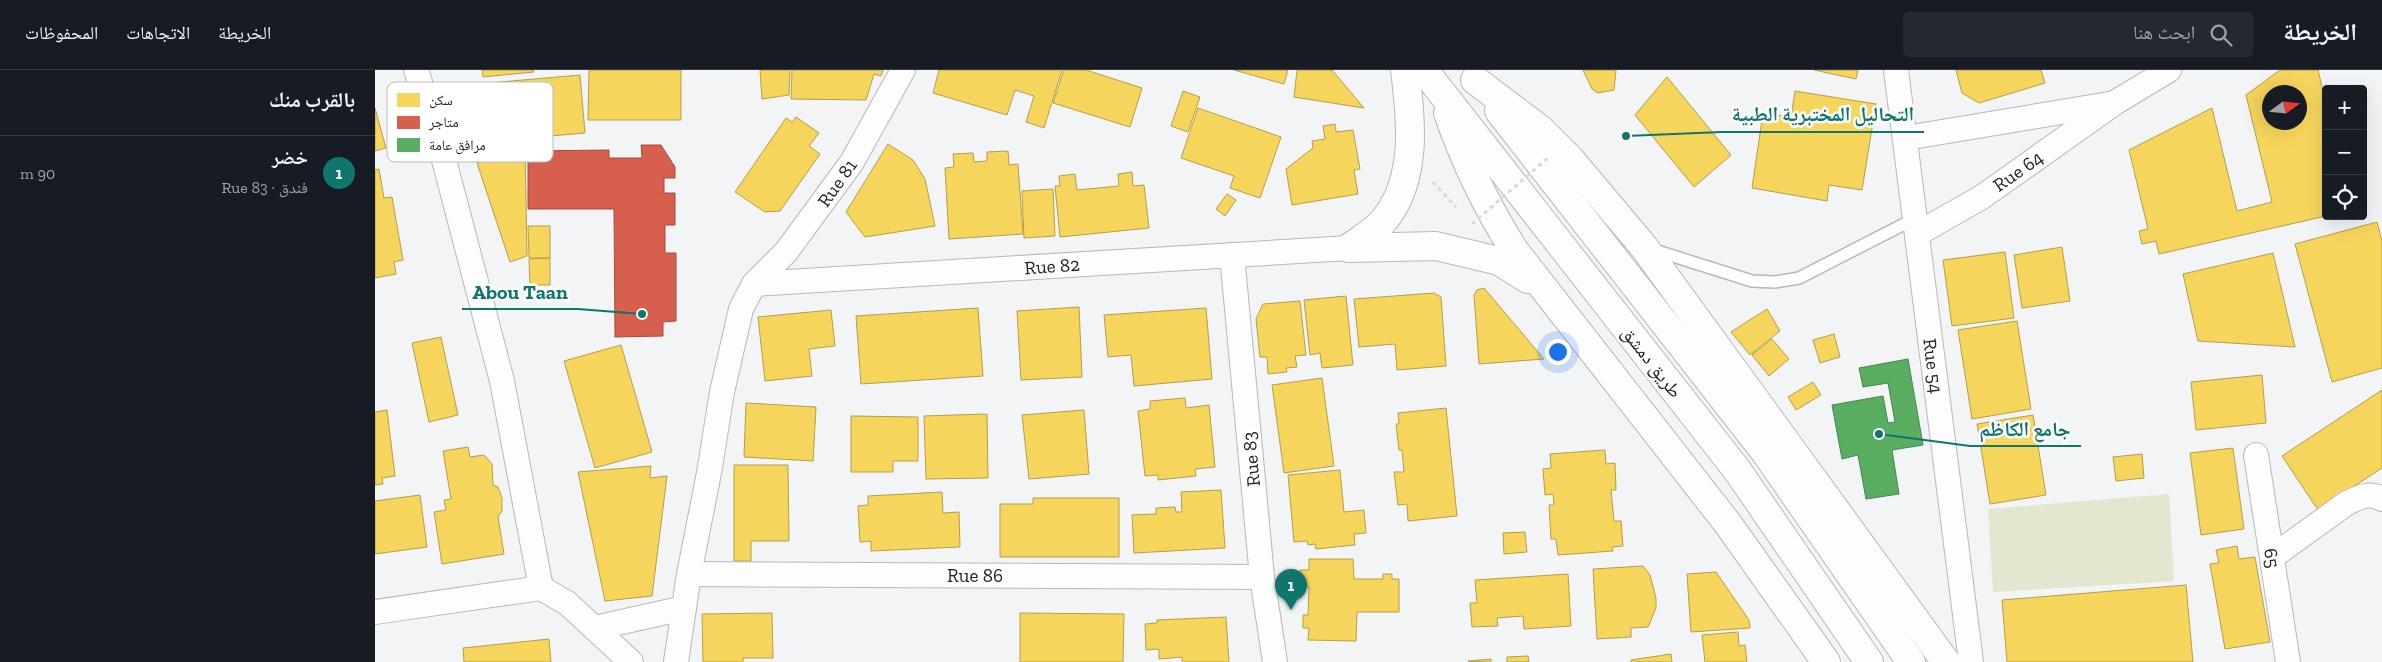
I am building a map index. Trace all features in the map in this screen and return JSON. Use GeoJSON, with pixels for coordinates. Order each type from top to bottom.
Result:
{"type":"FeatureCollection","features":[{"type":"Feature","properties":{"kind":"highway"},"geometry":{"type":"LineString","coordinates":[[1349,248],[1385,219],[1403,186],[1407,167],[1410,120],[1405,70]]}},
{"type":"Feature","properties":{"kind":"highway","name":"طريق دمشق"},"geometry":{"type":"LineString","coordinates":[[1424,70],[1737,470],[1869,662]]}},
{"type":"Feature","properties":{"kind":"highway"},"geometry":{"type":"LineString","coordinates":[[1471,75],[1541,130],[1570,159],[1644,247],[1946,662]]}},
{"type":"Feature","properties":{"kind":"highway","name":"طريق دمشق"},"geometry":{"type":"LineString","coordinates":[[1471,75],[1765,452],[1911,662]]}},
{"type":"Feature","properties":{"kind":"highway"},"geometry":{"type":"LineString","coordinates":[[1442,93],[1462,150],[1487,206],[1514,250],[1540,286],[1728,524],[1826,662]]}},
{"type":"Feature","properties":{"kind":"highway"},"geometry":{"type":"LineString","coordinates":[[1349,248],[1436,246],[1470,252],[1499,261],[1540,286]]}},
{"type":"Feature","properties":{"kind":"street"},"geometry":{"type":"LineString","coordinates":[[416,70],[420,82]]}},
{"type":"Feature","properties":{"kind":"street","name":"Rue 81"},"geometry":{"type":"LineString","coordinates":[[676,662],[689,574],[722,392],[737,325],[748,293],[754,284],[785,252],[852,162],[903,70]]}},
{"type":"Feature","properties":{"kind":"street","name":"Rue 54"},"geometry":{"type":"LineString","coordinates":[[1896,70],[1971,662]]}},
{"type":"Feature","properties":{"kind":"street","name":"Rue 64"},"geometry":{"type":"LineString","coordinates":[[1915,227],[1982,197],[2116,102],[2169,70]]}},
{"type":"Feature","properties":{"kind":"street","name":"Rue 64"},"geometry":{"type":"LineString","coordinates":[[1906,138],[2116,102]]}},
{"type":"Feature","properties":{"kind":"street"},"geometry":{"type":"LineString","coordinates":[[445,162],[502,381],[541,588]]}},
{"type":"Feature","properties":{"kind":"street","name":"Rue 82"},"geometry":{"type":"LineString","coordinates":[[754,284],[1349,248]]}},
{"type":"Feature","properties":{"kind":"street","name":"Rue 83"},"geometry":{"type":"LineString","coordinates":[[1232,255],[1262,577],[1275,662]]}},
{"type":"Feature","properties":{"kind":"street","name":"65"},"geometry":{"type":"LineString","coordinates":[[2256,455],[2288,662]]}},
{"type":"Feature","properties":{"kind":"street"},"geometry":{"type":"LineString","coordinates":[[2272,557],[2347,503],[2373,494],[2382,499]]}},
{"type":"Feature","properties":{"kind":"street","name":"Rue 86"},"geometry":{"type":"LineString","coordinates":[[689,574],[1262,577]]}},
{"type":"Feature","properties":{"kind":"street"},"geometry":{"type":"LineString","coordinates":[[375,612],[541,588],[567,603],[631,662]]}},
{"type":"Feature","properties":{"kind":"street"},"geometry":{"type":"LineString","coordinates":[[595,628],[684,608]]}},
{"type":"Feature","properties":{"kind":"lane"},"geometry":{"type":"LineString","coordinates":[[1644,247],[1752,281],[1775,282],[1799,278],[1915,227]]}},
{"type":"Feature","properties":{"kind":"path"},"geometry":{"type":"LineString","coordinates":[[1468,220],[1472,224],[1549,157]]}},
{"type":"Feature","properties":{"kind":"path"},"geometry":{"type":"LineString","coordinates":[[1407,167],[1427,175],[1461,213]]}},
{"type":"Feature","properties":{"kind":"green space"},"geometry":{"type":"Polygon","coordinates":[[[2169,494],[2174,581],[1993,592],[1988,509],[2169,494]]]}},
{"type":"Feature","properties":{"kind":"building: سكن"},"geometry":{"type":"Polygon","coordinates":[[[482,70],[533,70],[534,72],[483,77],[482,70]]]}},
{"type":"Feature","properties":{"kind":"building: سكن"},"geometry":{"type":"Polygon","coordinates":[[[589,70],[681,70],[681,120],[588,120],[589,70]]]}},
{"type":"Feature","properties":{"kind":"building: سكن"},"geometry":{"type":"Polygon","coordinates":[[[760,70],[790,70],[789,95],[762,99],[760,70]]]}},
{"type":"Feature","properties":{"kind":"building: سكن"},"geometry":{"type":"Polygon","coordinates":[[[792,70],[883,70],[881,76],[874,74],[866,100],[791,99],[792,70]]]}},
{"type":"Feature","properties":{"kind":"building: سكن"},"geometry":{"type":"Polygon","coordinates":[[[939,70],[1062,70],[1044,128],[1026,122],[1034,96],[1015,90],[1007,115],[933,93],[939,70]]]}},
{"type":"Feature","properties":{"kind":"building: سكن"},"geometry":{"type":"Polygon","coordinates":[[[1064,70],[1086,70],[1142,88],[1130,127],[1053,103],[1064,70]]]}},
{"type":"Feature","properties":{"kind":"building: سكن"},"geometry":{"type":"Polygon","coordinates":[[[1234,70],[1288,70],[1284,84],[1234,70]]]}},
{"type":"Feature","properties":{"kind":"building: سكن"},"geometry":{"type":"Polygon","coordinates":[[[1297,70],[1332,70],[1364,108],[1294,97],[1297,70]]]}},
{"type":"Feature","properties":{"kind":"building: سكن"},"geometry":{"type":"Polygon","coordinates":[[[1583,70],[1616,70],[1614,90],[1598,93],[1592,89],[1583,70]]]}},
{"type":"Feature","properties":{"kind":"building: سكن"},"geometry":{"type":"Polygon","coordinates":[[[1814,70],[1858,70],[1856,79],[1814,70]]]}},
{"type":"Feature","properties":{"kind":"building: سكن"},"geometry":{"type":"Polygon","coordinates":[[[1956,70],[2041,70],[2045,83],[1979,103],[1962,93],[1956,70]]]}},
{"type":"Feature","properties":{"kind":"building: سكن"},"geometry":{"type":"Polygon","coordinates":[[[2280,70],[2318,70],[2322,87],[2322,217],[2159,254],[2156,241],[2142,244],[2139,231],[2148,229],[2129,150],[2212,108],[2237,211],[2272,202],[2246,95],[2280,70]]]}},
{"type":"Feature","properties":{"kind":"building: سكن"},"geometry":{"type":"Polygon","coordinates":[[[580,75],[585,133],[553,136],[553,82],[500,82],[580,75]]]}},
{"type":"Feature","properties":{"kind":"building: سكن"},"geometry":{"type":"Polygon","coordinates":[[[1667,77],[1731,155],[1694,187],[1635,115],[1667,77]]]}},
{"type":"Feature","properties":{"kind":"building: سكن"},"geometry":{"type":"Polygon","coordinates":[[[1183,91],[1200,97],[1188,132],[1171,126],[1183,91]]]}},
{"type":"Feature","properties":{"kind":"building: سكن"},"geometry":{"type":"Polygon","coordinates":[[[1795,91],[1876,104],[1862,190],[1829,185],[1827,201],[1752,188],[1763,113],[1791,117],[1795,91]]]}},
{"type":"Feature","properties":{"kind":"building: سكن"},"geometry":{"type":"Polygon","coordinates":[[[375,108],[386,148],[375,151],[375,108]]]}},
{"type":"Feature","properties":{"kind":"building: سكن"},"geometry":{"type":"Polygon","coordinates":[[[1198,108],[1281,137],[1260,198],[1230,188],[1234,176],[1181,158],[1198,108]]]}},
{"type":"Feature","properties":{"kind":"building: سكن"},"geometry":{"type":"Polygon","coordinates":[[[796,117],[819,133],[809,146],[820,154],[780,211],[765,212],[735,192],[786,118],[792,122],[796,117]]]}},
{"type":"Feature","properties":{"kind":"building: سكن"},"geometry":{"type":"Polygon","coordinates":[[[1335,124],[1336,132],[1353,130],[1360,169],[1354,170],[1358,194],[1292,205],[1286,169],[1313,148],[1312,141],[1325,139],[1323,126],[1335,124]]]}},
{"type":"Feature","properties":{"kind":"building: سكن"},"geometry":{"type":"Polygon","coordinates":[[[888,144],[913,160],[925,179],[935,226],[865,237],[846,212],[888,144]]]}},
{"type":"Feature","properties":{"kind":"building: سكن"},"geometry":{"type":"Polygon","coordinates":[[[1008,151],[1009,165],[1018,164],[1023,234],[949,239],[945,168],[954,167],[953,154],[973,153],[974,162],[987,161],[987,152],[1008,151]]]}},
{"type":"Feature","properties":{"kind":"building: سكن"},"geometry":{"type":"Polygon","coordinates":[[[525,162],[527,256],[510,262],[477,163],[525,162]]]}},
{"type":"Feature","properties":{"kind":"building: سكن"},"geometry":{"type":"Polygon","coordinates":[[[379,169],[384,198],[392,197],[403,260],[394,262],[396,274],[375,278],[375,170],[379,169]]]}},
{"type":"Feature","properties":{"kind":"building: سكن"},"geometry":{"type":"Polygon","coordinates":[[[1132,172],[1133,186],[1144,185],[1149,228],[1060,237],[1055,186],[1060,186],[1059,176],[1075,174],[1077,190],[1119,186],[1118,174],[1132,172]]]}},
{"type":"Feature","properties":{"kind":"building: سكن"},"geometry":{"type":"Polygon","coordinates":[[[1053,189],[1055,236],[1024,238],[1022,191],[1053,189]]]}},
{"type":"Feature","properties":{"kind":"building: سكن"},"geometry":{"type":"Polygon","coordinates":[[[1227,194],[1236,200],[1225,216],[1216,209],[1227,194]]]}},
{"type":"Feature","properties":{"kind":"building: سكن"},"geometry":{"type":"Polygon","coordinates":[[[2377,222],[2382,241],[2382,368],[2332,382],[2295,244],[2377,222]]]}},
{"type":"Feature","properties":{"kind":"building: سكن"},"geometry":{"type":"Polygon","coordinates":[[[528,226],[550,226],[550,258],[529,258],[528,226]]]}},
{"type":"Feature","properties":{"kind":"building: سكن"},"geometry":{"type":"Polygon","coordinates":[[[2062,247],[2070,301],[2022,308],[2014,255],[2062,247]]]}},
{"type":"Feature","properties":{"kind":"building: سكن"},"geometry":{"type":"Polygon","coordinates":[[[2005,252],[2014,318],[1952,326],[1943,260],[2005,252]]]}},
{"type":"Feature","properties":{"kind":"building: سكن"},"geometry":{"type":"Polygon","coordinates":[[[2273,253],[2295,347],[2198,341],[2183,274],[2273,253]]]}},
{"type":"Feature","properties":{"kind":"building: سكن"},"geometry":{"type":"Polygon","coordinates":[[[550,258],[550,285],[530,285],[529,259],[550,258]]]}},
{"type":"Feature","properties":{"kind":"building: سكن"},"geometry":{"type":"Polygon","coordinates":[[[1484,288],[1544,359],[1479,364],[1474,295],[1477,290],[1484,288]]]}},
{"type":"Feature","properties":{"kind":"building: سكن"},"geometry":{"type":"Polygon","coordinates":[[[1434,293],[1441,297],[1446,366],[1397,370],[1395,344],[1359,347],[1354,299],[1434,293]]]}},
{"type":"Feature","properties":{"kind":"building: سكن"},"geometry":{"type":"Polygon","coordinates":[[[1346,296],[1353,365],[1322,368],[1320,353],[1310,355],[1304,300],[1346,296]]]}},
{"type":"Feature","properties":{"kind":"building: سكن"},"geometry":{"type":"Polygon","coordinates":[[[1300,301],[1306,355],[1295,356],[1297,367],[1286,368],[1287,372],[1268,374],[1267,357],[1260,357],[1256,319],[1263,304],[1300,301]]]}},
{"type":"Feature","properties":{"kind":"building: سكن"},"geometry":{"type":"Polygon","coordinates":[[[1079,307],[1082,377],[1021,380],[1017,311],[1079,307]]]}},
{"type":"Feature","properties":{"kind":"building: سكن"},"geometry":{"type":"Polygon","coordinates":[[[978,308],[983,376],[861,384],[856,316],[978,308]]]}},
{"type":"Feature","properties":{"kind":"building: سكن"},"geometry":{"type":"Polygon","coordinates":[[[1206,308],[1212,379],[1134,386],[1131,355],[1108,357],[1104,315],[1206,308]]]}},
{"type":"Feature","properties":{"kind":"building: سكن"},"geometry":{"type":"Polygon","coordinates":[[[1767,309],[1780,331],[1750,355],[1731,332],[1767,309]]]}},
{"type":"Feature","properties":{"kind":"building: سكن"},"geometry":{"type":"Polygon","coordinates":[[[831,310],[835,346],[809,349],[812,376],[765,381],[758,317],[831,310]]]}},
{"type":"Feature","properties":{"kind":"building: سكن"},"geometry":{"type":"Polygon","coordinates":[[[2017,321],[2031,409],[1972,419],[1958,330],[2017,321]]]}},
{"type":"Feature","properties":{"kind":"building: سكن"},"geometry":{"type":"Polygon","coordinates":[[[1834,334],[1840,357],[1820,363],[1813,340],[1834,334]]]}},
{"type":"Feature","properties":{"kind":"building: سكن"},"geometry":{"type":"Polygon","coordinates":[[[441,337],[458,415],[429,422],[412,343],[441,337]]]}},
{"type":"Feature","properties":{"kind":"building: سكن"},"geometry":{"type":"Polygon","coordinates":[[[1772,339],[1789,359],[1769,376],[1752,355],[1772,339]]]}},
{"type":"Feature","properties":{"kind":"building: سكن"},"geometry":{"type":"Polygon","coordinates":[[[621,345],[652,452],[595,468],[564,361],[621,345]]]}},
{"type":"Feature","properties":{"kind":"building: سكن"},"geometry":{"type":"Polygon","coordinates":[[[2262,375],[2266,423],[2196,430],[2191,382],[2262,375]]]}},
{"type":"Feature","properties":{"kind":"building: سكن"},"geometry":{"type":"Polygon","coordinates":[[[1322,378],[1334,466],[1284,473],[1272,385],[1322,378]]]}},
{"type":"Feature","properties":{"kind":"building: سكن"},"geometry":{"type":"Polygon","coordinates":[[[1813,382],[1821,395],[1796,410],[1788,397],[1813,382]]]}},
{"type":"Feature","properties":{"kind":"building: سكن"},"geometry":{"type":"Polygon","coordinates":[[[2382,390],[2382,468],[2318,510],[2282,456],[2382,390]]]}},
{"type":"Feature","properties":{"kind":"building: سكن"},"geometry":{"type":"Polygon","coordinates":[[[1185,398],[1186,408],[1209,405],[1215,467],[1195,469],[1196,476],[1158,480],[1158,475],[1145,476],[1138,411],[1150,409],[1150,401],[1185,398]]]}},
{"type":"Feature","properties":{"kind":"building: سكن"},"geometry":{"type":"Polygon","coordinates":[[[746,403],[816,407],[813,461],[744,457],[746,403]]]}},
{"type":"Feature","properties":{"kind":"building: سكن"},"geometry":{"type":"Polygon","coordinates":[[[1446,408],[1457,516],[1408,521],[1407,504],[1398,505],[1394,472],[1404,472],[1402,450],[1399,450],[1396,424],[1399,424],[1398,413],[1446,408]]]}},
{"type":"Feature","properties":{"kind":"building: سكن"},"geometry":{"type":"Polygon","coordinates":[[[387,410],[395,476],[382,478],[383,484],[375,485],[375,412],[387,410]]]}},
{"type":"Feature","properties":{"kind":"building: سكن"},"geometry":{"type":"Polygon","coordinates":[[[1084,410],[1089,474],[1029,479],[1022,415],[1084,410]]]}},
{"type":"Feature","properties":{"kind":"building: سكن"},"geometry":{"type":"Polygon","coordinates":[[[987,414],[988,478],[926,479],[924,416],[987,414]]]}},
{"type":"Feature","properties":{"kind":"building: سكن"},"geometry":{"type":"Polygon","coordinates":[[[2033,415],[2046,495],[1990,504],[1977,424],[2033,415]]]}},
{"type":"Feature","properties":{"kind":"building: سكن"},"geometry":{"type":"Polygon","coordinates":[[[851,416],[918,417],[918,461],[893,461],[893,472],[851,472],[851,416]]]}},
{"type":"Feature","properties":{"kind":"building: سكن"},"geometry":{"type":"Polygon","coordinates":[[[468,447],[470,457],[484,455],[492,464],[493,485],[498,487],[502,498],[502,511],[498,517],[504,554],[442,564],[434,512],[446,510],[444,500],[451,499],[443,451],[468,447]]]}},
{"type":"Feature","properties":{"kind":"building: سكن"},"geometry":{"type":"Polygon","coordinates":[[[2233,448],[2244,529],[2201,535],[2190,453],[2233,448]]]}},
{"type":"Feature","properties":{"kind":"building: سكن"},"geometry":{"type":"Polygon","coordinates":[[[1605,450],[1606,464],[1615,463],[1616,490],[1611,490],[1614,521],[1621,521],[1623,546],[1612,547],[1613,551],[1558,555],[1556,539],[1551,539],[1549,505],[1554,505],[1553,494],[1545,495],[1543,469],[1551,468],[1550,454],[1605,450]]]}},
{"type":"Feature","properties":{"kind":"building: سكن"},"geometry":{"type":"Polygon","coordinates":[[[2142,454],[2144,478],[2116,481],[2113,457],[2142,454]]]}},
{"type":"Feature","properties":{"kind":"building: سكن"},"geometry":{"type":"Polygon","coordinates":[[[734,465],[788,465],[789,541],[751,541],[751,561],[734,561],[734,465]]]}},
{"type":"Feature","properties":{"kind":"building: سكن"},"geometry":{"type":"Polygon","coordinates":[[[651,466],[650,478],[667,476],[652,596],[605,601],[578,472],[651,466]]]}},
{"type":"Feature","properties":{"kind":"building: سكن"},"geometry":{"type":"Polygon","coordinates":[[[1340,470],[1344,512],[1364,510],[1366,533],[1354,534],[1355,545],[1316,549],[1315,544],[1308,545],[1307,541],[1294,542],[1288,475],[1340,470]]]}},
{"type":"Feature","properties":{"kind":"building: سكن"},"geometry":{"type":"Polygon","coordinates":[[[1221,490],[1225,548],[1134,553],[1132,515],[1156,514],[1156,508],[1175,507],[1176,512],[1182,512],[1181,492],[1221,490]]]}},
{"type":"Feature","properties":{"kind":"building: سكن"},"geometry":{"type":"Polygon","coordinates":[[[942,492],[943,513],[959,512],[960,547],[871,551],[871,541],[860,542],[858,506],[868,505],[868,496],[942,492]]]}},
{"type":"Feature","properties":{"kind":"building: سكن"},"geometry":{"type":"Polygon","coordinates":[[[420,495],[427,547],[375,554],[375,501],[420,495]]]}},
{"type":"Feature","properties":{"kind":"building: سكن"},"geometry":{"type":"Polygon","coordinates":[[[1033,498],[1119,498],[1119,557],[1000,557],[1000,504],[1033,504],[1033,498]]]}},
{"type":"Feature","properties":{"kind":"building: سكن"},"geometry":{"type":"Polygon","coordinates":[[[1525,532],[1527,552],[1504,554],[1503,533],[1525,532]]]}},
{"type":"Feature","properties":{"kind":"building: سكن"},"geometry":{"type":"Polygon","coordinates":[[[2237,546],[2239,559],[2255,557],[2270,642],[2225,649],[2210,564],[2219,563],[2216,550],[2237,546]]]}},
{"type":"Feature","properties":{"kind":"building: سكن"},"geometry":{"type":"Polygon","coordinates":[[[1309,559],[1353,559],[1354,579],[1383,579],[1383,574],[1392,574],[1392,579],[1399,579],[1399,612],[1357,612],[1356,641],[1308,640],[1309,628],[1303,628],[1303,615],[1308,615],[1309,587],[1300,587],[1300,570],[1309,570],[1309,559]]]}},
{"type":"Feature","properties":{"kind":"building: سكن"},"geometry":{"type":"Polygon","coordinates":[[[1643,566],[1650,575],[1656,598],[1656,608],[1648,627],[1631,628],[1631,637],[1597,639],[1593,569],[1643,566]]]}},
{"type":"Feature","properties":{"kind":"building: سكن"},"geometry":{"type":"Polygon","coordinates":[[[1716,572],[1749,620],[1750,628],[1691,632],[1687,574],[1716,572]]]}},
{"type":"Feature","properties":{"kind":"building: سكن"},"geometry":{"type":"Polygon","coordinates":[[[1568,574],[1571,626],[1524,629],[1523,616],[1497,618],[1498,626],[1472,627],[1470,603],[1477,603],[1475,580],[1568,574]]]}},
{"type":"Feature","properties":{"kind":"building: سكن"},"geometry":{"type":"Polygon","coordinates":[[[2186,585],[2193,662],[2007,662],[2002,600],[2186,585]]]}},
{"type":"Feature","properties":{"kind":"building: سكن"},"geometry":{"type":"Polygon","coordinates":[[[772,613],[773,658],[743,658],[743,662],[703,662],[702,614],[772,613]]]}},
{"type":"Feature","properties":{"kind":"building: سكن"},"geometry":{"type":"Polygon","coordinates":[[[1020,613],[1124,614],[1123,662],[1020,662],[1020,613]]]}},
{"type":"Feature","properties":{"kind":"building: سكن"},"geometry":{"type":"Polygon","coordinates":[[[1226,617],[1229,662],[1182,662],[1182,657],[1159,659],[1159,649],[1146,650],[1145,624],[1157,623],[1157,620],[1226,617]]]}},
{"type":"Feature","properties":{"kind":"building: سكن"},"geometry":{"type":"Polygon","coordinates":[[[1738,632],[1739,646],[1745,645],[1747,662],[1705,662],[1702,635],[1738,632]]]}},
{"type":"Feature","properties":{"kind":"building: سكن"},"geometry":{"type":"Polygon","coordinates":[[[549,639],[551,662],[464,662],[463,648],[549,639]]]}},
{"type":"Feature","properties":{"kind":"building: سكن"},"geometry":{"type":"Polygon","coordinates":[[[1671,654],[1672,662],[1631,662],[1631,660],[1671,654]]]}},
{"type":"Feature","properties":{"kind":"building: سكن"},"geometry":{"type":"Polygon","coordinates":[[[1528,656],[1529,662],[1507,662],[1507,657],[1528,656]]]}},
{"type":"Feature","properties":{"kind":"building: سكن"},"geometry":{"type":"Polygon","coordinates":[[[1491,659],[1491,662],[1468,661],[1491,659]]]}},
{"type":"Feature","properties":{"kind":"building: متاجر"},"geometry":{"type":"Polygon","coordinates":[[[641,145],[661,145],[675,167],[675,178],[664,178],[664,193],[675,193],[675,225],[665,225],[665,253],[676,253],[676,321],[663,322],[663,336],[615,337],[614,209],[528,209],[528,162],[553,162],[553,151],[609,150],[609,158],[642,158],[641,145]]]}},
{"type":"Feature","properties":{"kind":"building: مرافق عامة"},"geometry":{"type":"Polygon","coordinates":[[[1908,359],[1923,445],[1892,450],[1899,494],[1866,499],[1858,455],[1842,459],[1832,405],[1883,396],[1888,423],[1895,422],[1888,383],[1863,387],[1859,368],[1908,359]]]}},
{"type":"Feature","properties":{"kind":"place","name":"التحاليل المختبرية الطبية"},"geometry":{"type":"Point","coordinates":[1626,136]}},
{"type":"Feature","properties":{"kind":"place","name":"Abou Taan"},"geometry":{"type":"Point","coordinates":[642,314]}},
{"type":"Feature","properties":{"kind":"place","name":"جامع الكاظم"},"geometry":{"type":"Point","coordinates":[1879,434]}},
{"type":"Feature","properties":{"kind":"place","name":"خضر"},"geometry":{"type":"Point","coordinates":[1291,610]}}]}
